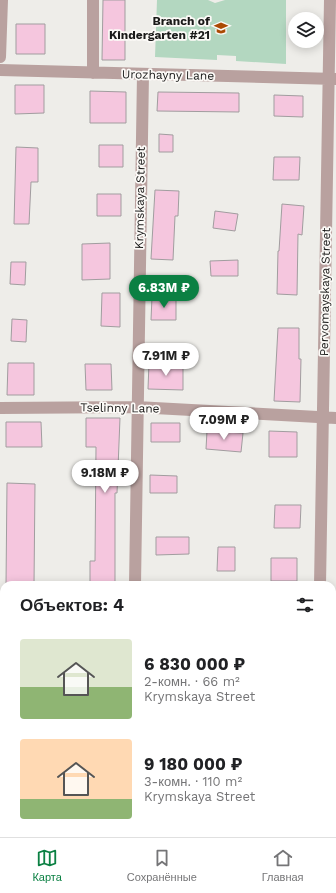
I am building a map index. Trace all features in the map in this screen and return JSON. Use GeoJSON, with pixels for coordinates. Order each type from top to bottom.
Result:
{"type":"FeatureCollection","features":[{"type":"Feature","properties":{"kind":"street"},"geometry":{"type":"LineString","coordinates":[[0,57],[2,0]]}},
{"type":"Feature","properties":{"kind":"street"},"geometry":{"type":"LineString","coordinates":[[93,73],[94,0]]}},
{"type":"Feature","properties":{"kind":"street","name":"Pervomayskaya Street"},"geometry":{"type":"LineString","coordinates":[[320,581],[330,418],[332,79],[330,0]]}},
{"type":"Feature","properties":{"kind":"street","name":"Urozhayny Lane"},"geometry":{"type":"LineString","coordinates":[[0,70],[332,79]]}},
{"type":"Feature","properties":{"kind":"street","name":"Krymskaya Street"},"geometry":{"type":"LineString","coordinates":[[135,581],[136,407],[143,74]]}},
{"type":"Feature","properties":{"kind":"street","name":"Tselinny Lane"},"geometry":{"type":"LineString","coordinates":[[0,408],[136,407],[330,418]]}},
{"type":"Feature","properties":{"kind":"green space","name":"Branch of Kindergarten #21"},"geometry":{"type":"Polygon","coordinates":[[[157,0],[208,0],[215,3],[225,0],[286,0],[286,64],[236,61],[236,56],[217,55],[217,60],[155,57],[157,0]]]}},
{"type":"Feature","properties":{"kind":"building"},"geometry":{"type":"Polygon","coordinates":[[[103,0],[125,0],[125,60],[102,60],[103,0]]]}},
{"type":"Feature","properties":{"kind":"building"},"geometry":{"type":"Polygon","coordinates":[[[16,24],[45,24],[45,54],[16,54],[16,24]]]}},
{"type":"Feature","properties":{"kind":"building"},"geometry":{"type":"Polygon","coordinates":[[[15,85],[44,85],[44,113],[15,114],[15,85]]]}},
{"type":"Feature","properties":{"kind":"building"},"geometry":{"type":"Polygon","coordinates":[[[90,91],[126,92],[126,123],[90,123],[90,91]]]}},
{"type":"Feature","properties":{"kind":"building"},"geometry":{"type":"Polygon","coordinates":[[[158,92],[239,93],[239,112],[157,111],[158,92]]]}},
{"type":"Feature","properties":{"kind":"building"},"geometry":{"type":"Polygon","coordinates":[[[274,95],[303,96],[303,117],[274,116],[274,95]]]}},
{"type":"Feature","properties":{"kind":"building"},"geometry":{"type":"Polygon","coordinates":[[[159,134],[173,135],[173,152],[159,152],[159,134]]]}},
{"type":"Feature","properties":{"kind":"building"},"geometry":{"type":"Polygon","coordinates":[[[99,145],[123,145],[123,167],[99,167],[99,145]]]}},
{"type":"Feature","properties":{"kind":"building"},"geometry":{"type":"Polygon","coordinates":[[[16,147],[38,148],[38,182],[31,182],[29,224],[14,224],[16,147]]]}},
{"type":"Feature","properties":{"kind":"building"},"geometry":{"type":"Polygon","coordinates":[[[274,157],[300,157],[299,180],[273,180],[274,157]]]}},
{"type":"Feature","properties":{"kind":"building"},"geometry":{"type":"Polygon","coordinates":[[[155,190],[179,191],[178,216],[175,216],[173,260],[151,259],[155,190]]]}},
{"type":"Feature","properties":{"kind":"building"},"geometry":{"type":"Polygon","coordinates":[[[97,194],[121,194],[121,216],[97,216],[97,194]]]}},
{"type":"Feature","properties":{"kind":"building"},"geometry":{"type":"Polygon","coordinates":[[[282,204],[304,206],[302,235],[298,234],[297,295],[277,294],[278,251],[282,204]]]}},
{"type":"Feature","properties":{"kind":"building"},"geometry":{"type":"Polygon","coordinates":[[[215,211],[238,214],[235,231],[213,228],[215,211]]]}},
{"type":"Feature","properties":{"kind":"building"},"geometry":{"type":"Polygon","coordinates":[[[110,243],[110,279],[82,280],[82,244],[110,243]]]}},
{"type":"Feature","properties":{"kind":"building"},"geometry":{"type":"Polygon","coordinates":[[[238,260],[238,276],[211,276],[210,261],[238,260]]]}},
{"type":"Feature","properties":{"kind":"building"},"geometry":{"type":"Polygon","coordinates":[[[11,262],[26,262],[25,285],[10,284],[11,262]]]}},
{"type":"Feature","properties":{"kind":"building"},"geometry":{"type":"Polygon","coordinates":[[[102,293],[120,293],[120,327],[101,326],[102,293]]]}},
{"type":"Feature","properties":{"kind":"building"},"geometry":{"type":"Polygon","coordinates":[[[152,297],[176,298],[176,320],[151,320],[152,297]]]}},
{"type":"Feature","properties":{"kind":"building"},"geometry":{"type":"Polygon","coordinates":[[[12,319],[27,320],[26,342],[11,341],[12,319]]]}},
{"type":"Feature","properties":{"kind":"building"},"geometry":{"type":"Polygon","coordinates":[[[278,328],[299,328],[299,359],[301,359],[300,402],[274,401],[278,328]]]}},
{"type":"Feature","properties":{"kind":"building"},"geometry":{"type":"Polygon","coordinates":[[[8,363],[34,363],[34,395],[7,395],[8,363]]]}},
{"type":"Feature","properties":{"kind":"building"},"geometry":{"type":"Polygon","coordinates":[[[149,363],[183,364],[183,390],[148,389],[149,363]]]}},
{"type":"Feature","properties":{"kind":"building"},"geometry":{"type":"Polygon","coordinates":[[[85,364],[111,364],[112,390],[86,390],[85,364]]]}},
{"type":"Feature","properties":{"kind":"building"},"geometry":{"type":"Polygon","coordinates":[[[86,418],[120,418],[117,493],[115,493],[115,581],[90,581],[90,561],[95,561],[96,447],[86,447],[86,418]]]}},
{"type":"Feature","properties":{"kind":"building"},"geometry":{"type":"Polygon","coordinates":[[[6,422],[41,422],[42,447],[6,447],[6,422]]]}},
{"type":"Feature","properties":{"kind":"building"},"geometry":{"type":"Polygon","coordinates":[[[151,423],[180,423],[180,442],[151,442],[151,423]]]}},
{"type":"Feature","properties":{"kind":"building"},"geometry":{"type":"Polygon","coordinates":[[[207,431],[243,433],[241,452],[206,449],[207,431]]]}},
{"type":"Feature","properties":{"kind":"building"},"geometry":{"type":"Polygon","coordinates":[[[269,431],[297,432],[297,457],[269,457],[269,431]]]}},
{"type":"Feature","properties":{"kind":"building"},"geometry":{"type":"Polygon","coordinates":[[[150,475],[177,476],[177,493],[150,493],[150,475]]]}},
{"type":"Feature","properties":{"kind":"building"},"geometry":{"type":"Polygon","coordinates":[[[7,483],[35,484],[34,581],[6,581],[7,483]]]}},
{"type":"Feature","properties":{"kind":"building"},"geometry":{"type":"Polygon","coordinates":[[[275,505],[301,505],[300,528],[274,528],[275,505]]]}},
{"type":"Feature","properties":{"kind":"building"},"geometry":{"type":"Polygon","coordinates":[[[156,537],[189,537],[189,554],[156,555],[156,537]]]}},
{"type":"Feature","properties":{"kind":"building"},"geometry":{"type":"Polygon","coordinates":[[[218,547],[235,547],[235,571],[217,571],[218,547]]]}},
{"type":"Feature","properties":{"kind":"building"},"geometry":{"type":"Polygon","coordinates":[[[271,558],[297,558],[297,581],[271,581],[271,558]]]}},
{"type":"Feature","properties":{"kind":"place","name":"Branch of Kindergarten #21"},"geometry":{"type":"Point","coordinates":[221,28]}}]}
